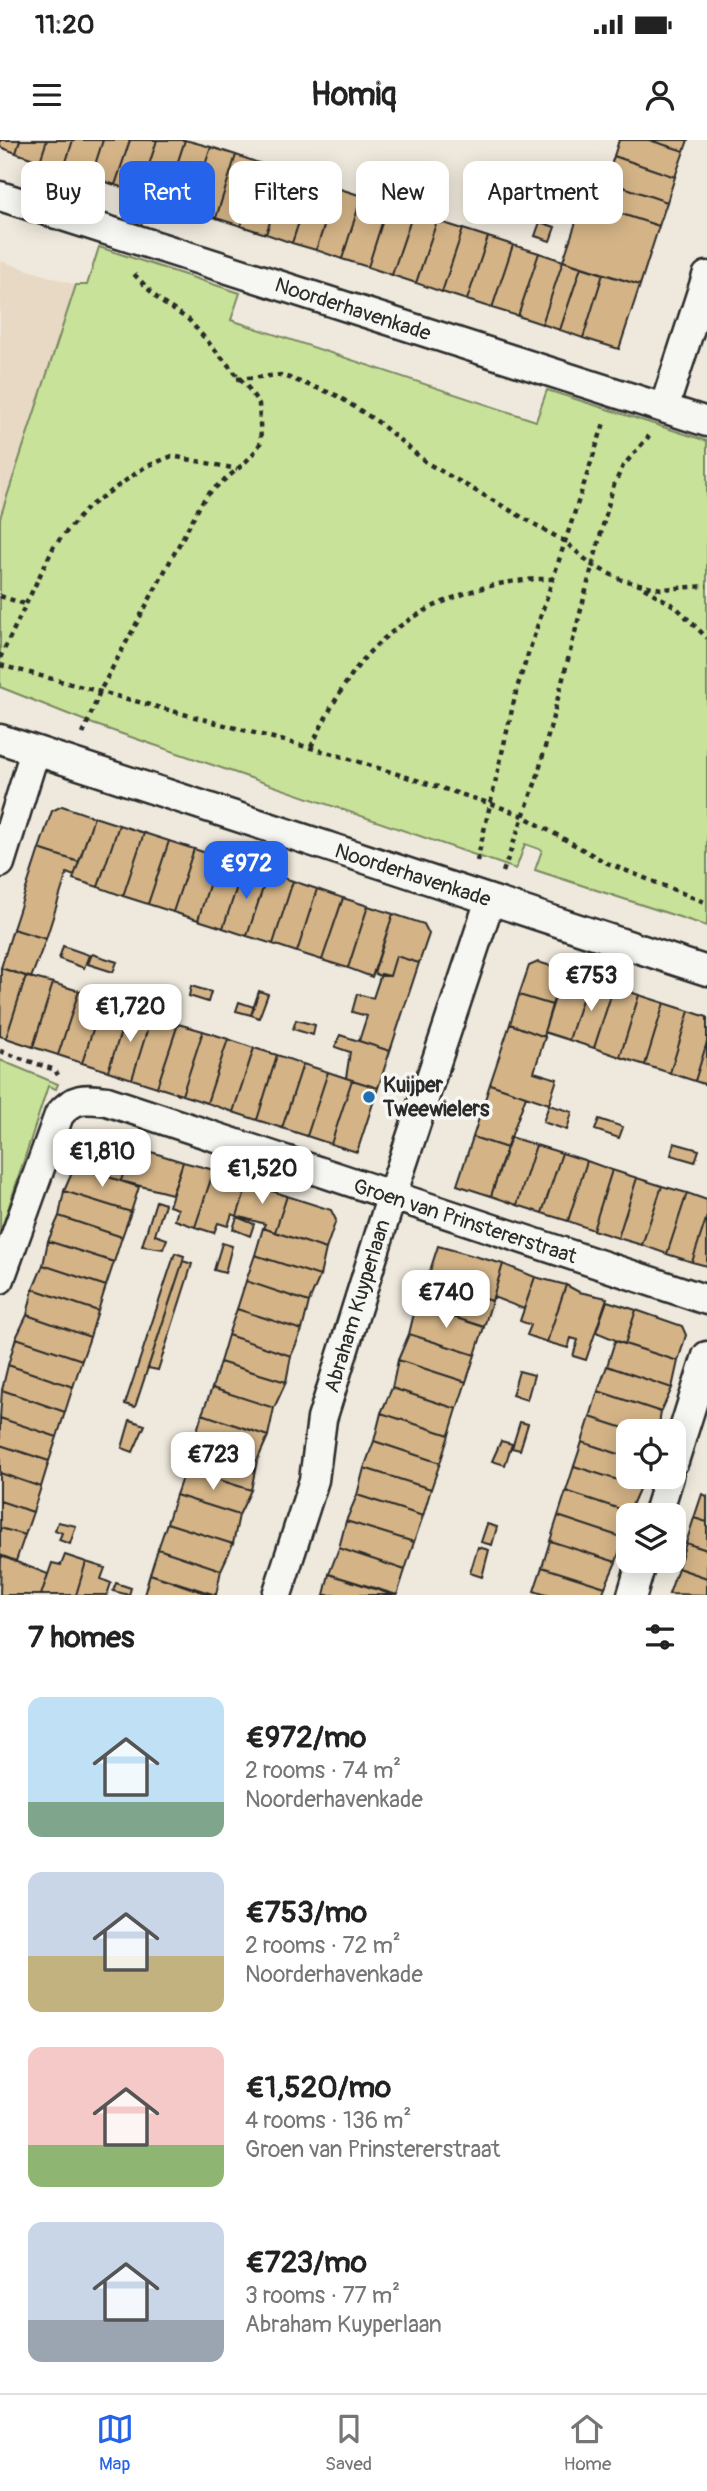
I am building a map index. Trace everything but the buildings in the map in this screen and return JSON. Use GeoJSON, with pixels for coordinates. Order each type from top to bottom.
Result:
{"type":"FeatureCollection","features":[{"type":"Feature","properties":{"kind":"street","name":"Noorderhavenkade"},"geometry":{"type":"LineString","coordinates":[[0,196],[707,422]]}},
{"type":"Feature","properties":{"kind":"street"},"geometry":{"type":"LineString","coordinates":[[664,408],[707,276]]}},
{"type":"Feature","properties":{"kind":"street","name":"Noorderhavenkade"},"geometry":{"type":"LineString","coordinates":[[0,739],[707,971]]}},
{"type":"Feature","properties":{"kind":"street"},"geometry":{"type":"LineString","coordinates":[[0,863],[35,751]]}},
{"type":"Feature","properties":{"kind":"street","name":"Abraham Kuyperlaan"},"geometry":{"type":"LineString","coordinates":[[277,1595],[314,1480],[322,1419],[391,1198],[479,897]]}},
{"type":"Feature","properties":{"kind":"street","name":"Groen van Prinstererstraat"},"geometry":{"type":"LineString","coordinates":[[72,1100],[88,1098],[107,1101],[391,1198],[707,1300]]}},
{"type":"Feature","properties":{"kind":"street"},"geometry":{"type":"LineString","coordinates":[[0,1279],[52,1130],[59,1115],[72,1100]]}},
{"type":"Feature","properties":{"kind":"street"},"geometry":{"type":"LineString","coordinates":[[686,1423],[707,1356]]}},
{"type":"Feature","properties":{"kind":"street"},"geometry":{"type":"LineString","coordinates":[[632,1595],[638,1573]]}},
{"type":"Feature","properties":{"kind":"path"},"geometry":{"type":"LineString","coordinates":[[71,764],[100,691],[202,502],[210,491],[255,453],[261,442],[259,404],[189,320],[160,301],[130,268]]}},
{"type":"Feature","properties":{"kind":"path"},"geometry":{"type":"LineString","coordinates":[[237,379],[281,375],[336,396],[378,422],[427,463],[565,541],[592,565],[641,586],[676,607],[707,638]]}},
{"type":"Feature","properties":{"kind":"path"},"geometry":{"type":"LineString","coordinates":[[479,897],[492,804],[517,688],[614,393]]}},
{"type":"Feature","properties":{"kind":"path"},"geometry":{"type":"LineString","coordinates":[[479,897],[524,817],[537,778],[618,475],[655,429],[664,408]]}},
{"type":"Feature","properties":{"kind":"path"},"geometry":{"type":"LineString","coordinates":[[0,658],[54,546],[69,524],[88,507],[145,467],[181,456],[237,469]]}},
{"type":"Feature","properties":{"kind":"path"},"geometry":{"type":"LineString","coordinates":[[311,747],[341,689],[369,653],[394,631],[429,611],[489,587],[530,578],[552,579]]}},
{"type":"Feature","properties":{"kind":"path"},"geometry":{"type":"LineString","coordinates":[[641,586],[681,589],[707,586]]}},
{"type":"Feature","properties":{"kind":"path"},"geometry":{"type":"LineString","coordinates":[[0,596],[25,604]]}},
{"type":"Feature","properties":{"kind":"path"},"geometry":{"type":"LineString","coordinates":[[0,665],[311,747],[492,804],[524,817],[607,863],[707,903]]}},
{"type":"Feature","properties":{"kind":"path"},"geometry":{"type":"LineString","coordinates":[[0,1051],[55,1070],[72,1100]]}},
{"type":"Feature","properties":{"kind":"shaded area"},"geometry":{"type":"Polygon","coordinates":[[[0,261],[76,285],[0,518],[0,261]]]}},
{"type":"Feature","properties":{"kind":"green space"},"geometry":{"type":"Polygon","coordinates":[[[99,247],[240,293],[231,320],[536,421],[547,390],[707,441],[707,926],[535,870],[542,850],[525,844],[516,869],[93,724],[0,687],[0,518],[76,285],[87,285],[99,247]]]}},
{"type":"Feature","properties":{"kind":"green space"},"geometry":{"type":"Polygon","coordinates":[[[0,1060],[58,1084],[56,1089],[48,1086],[0,1234],[0,1060]]]}},
{"type":"Feature","properties":{"kind":"place","name":"Kuijper Tweewielers"},"geometry":{"type":"Point","coordinates":[369,1097]}}]}
